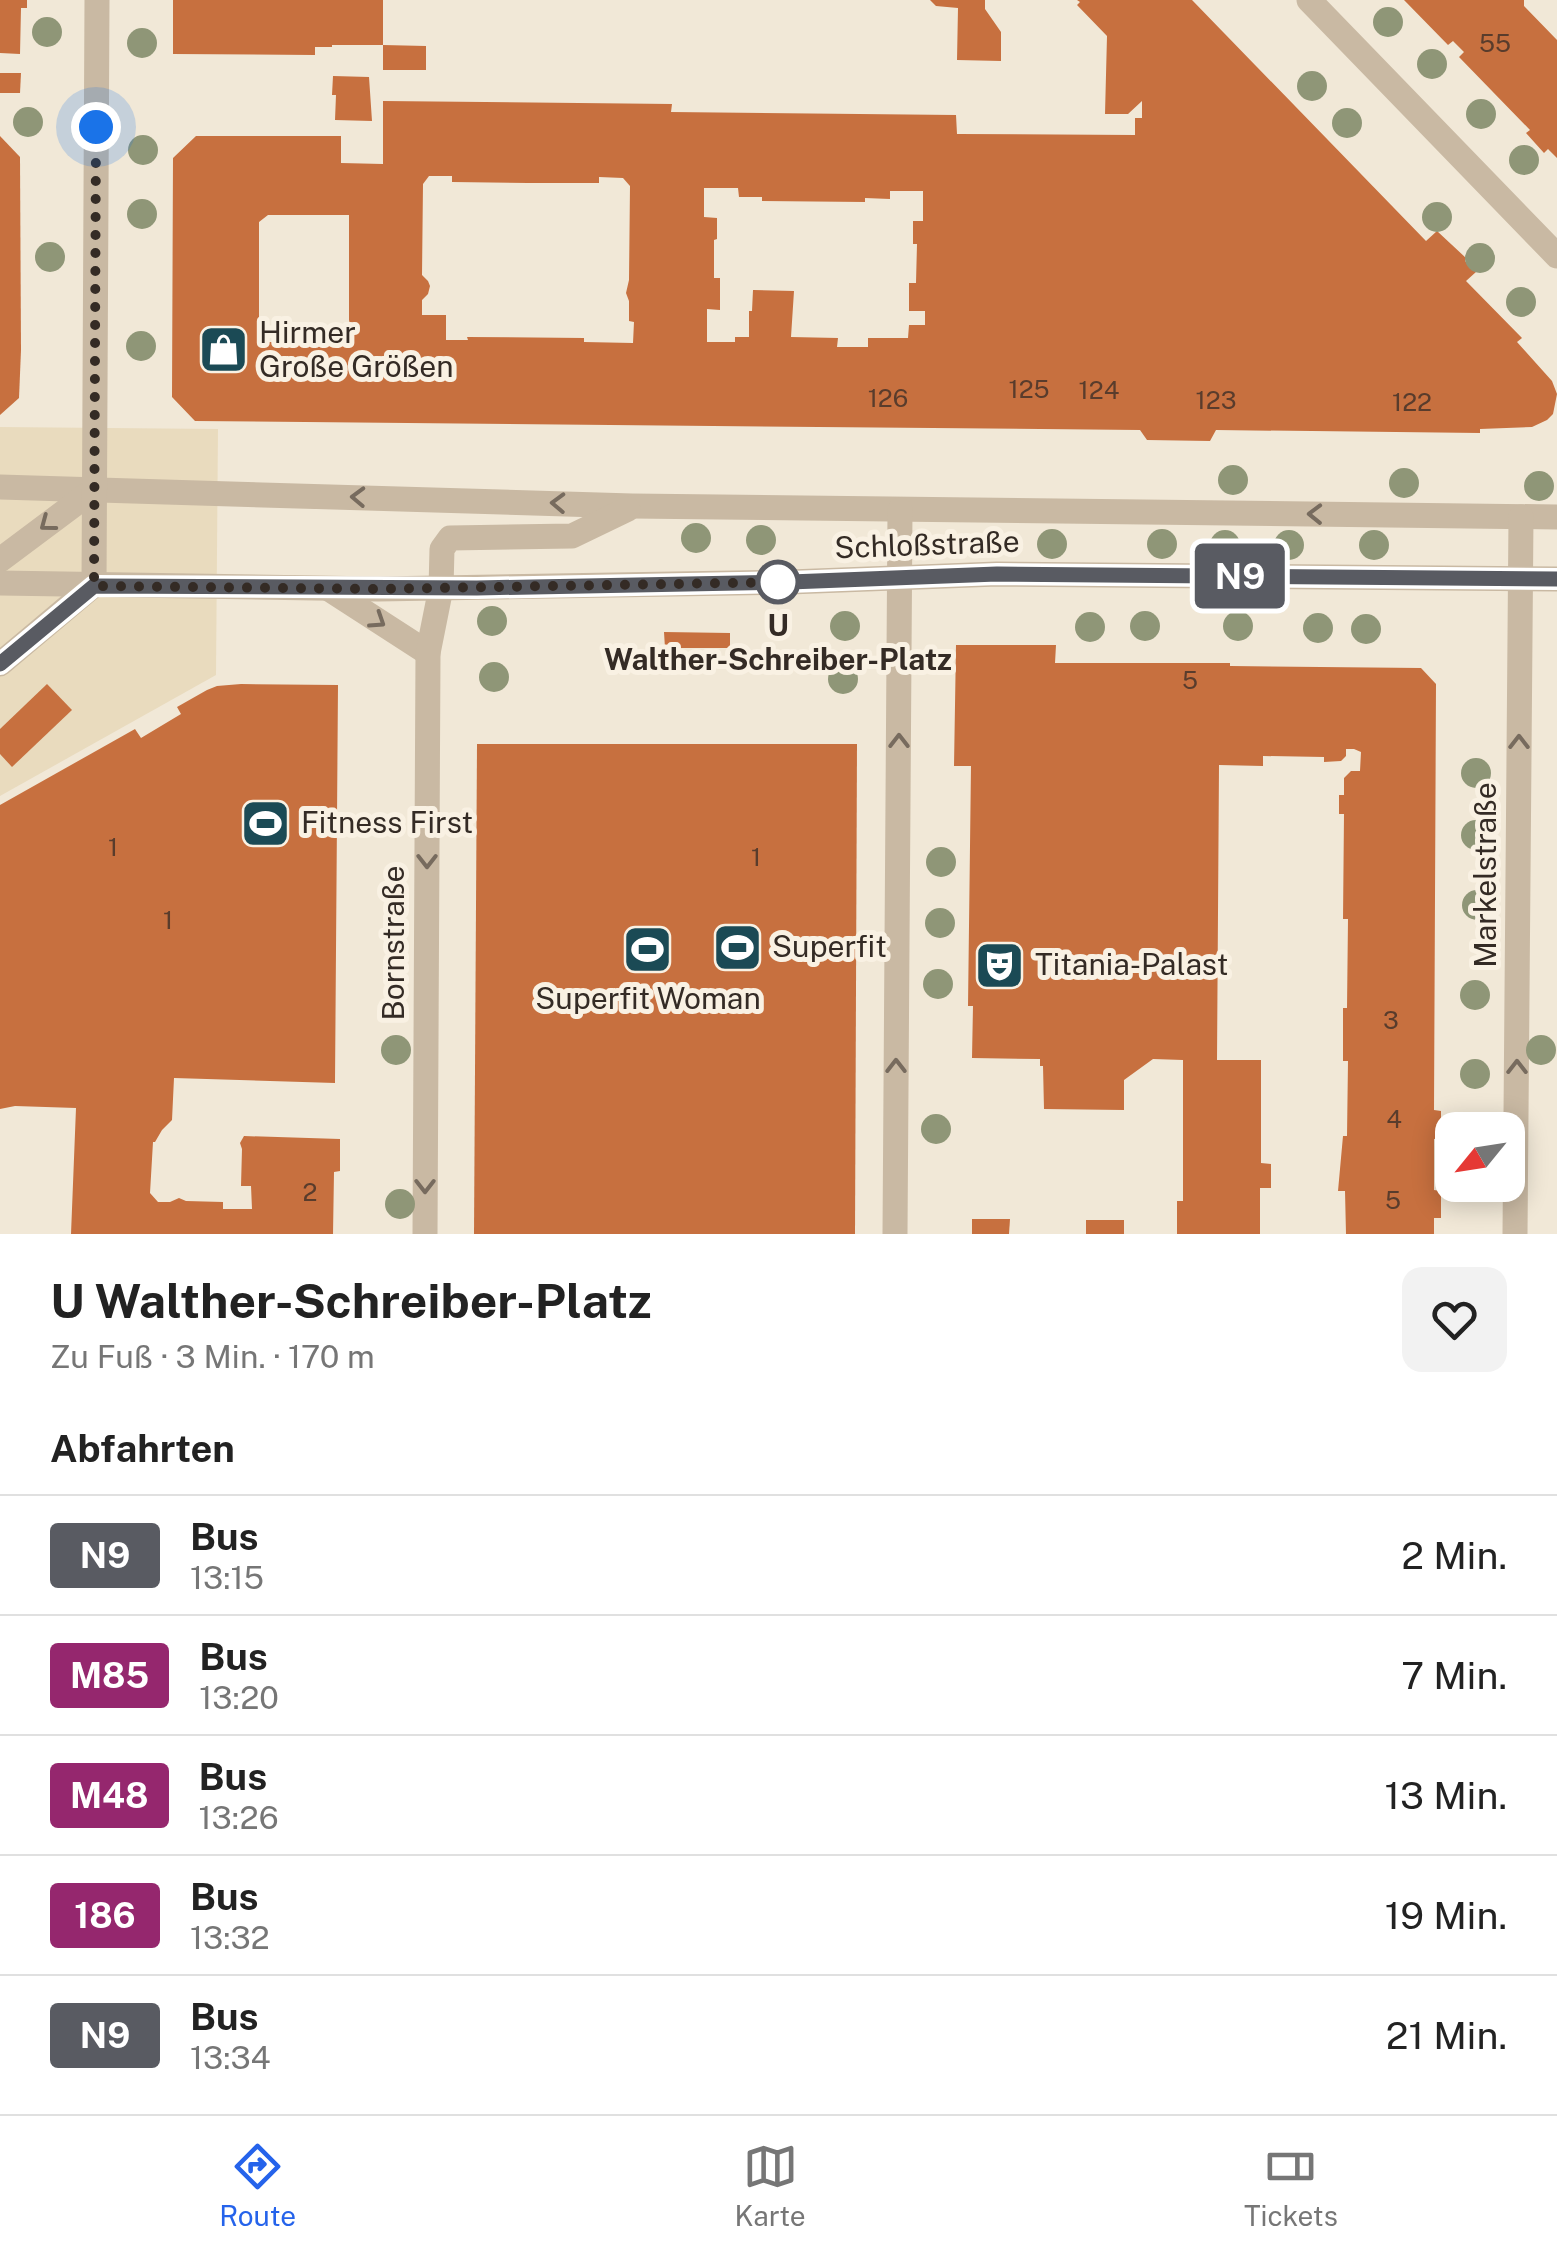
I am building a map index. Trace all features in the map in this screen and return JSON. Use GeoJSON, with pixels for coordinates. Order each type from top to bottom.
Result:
{"type":"FeatureCollection","features":[{"type":"Feature","properties":{"kind":"street"},"geometry":{"type":"LineString","coordinates":[[0,664],[94,586],[97,0]]}},
{"type":"Feature","properties":{"kind":"street"},"geometry":{"type":"LineString","coordinates":[[1310,0],[1557,256]]}},
{"type":"Feature","properties":{"kind":"street","name":"Schloßstraße"},"geometry":{"type":"LineString","coordinates":[[0,487],[632,506],[1557,517]]}},
{"type":"Feature","properties":{"kind":"street"},"geometry":{"type":"LineString","coordinates":[[0,560],[95,489]]}},
{"type":"Feature","properties":{"kind":"street","name":"Bornstraße"},"geometry":{"type":"LineString","coordinates":[[425,1234],[428,652],[441,588],[442,549],[450,538],[572,536],[632,506]]}},
{"type":"Feature","properties":{"kind":"street"},"geometry":{"type":"LineString","coordinates":[[895,1234],[900,510]]}},
{"type":"Feature","properties":{"kind":"street","name":"Markelstraße"},"geometry":{"type":"LineString","coordinates":[[1515,1234],[1521,517]]}},
{"type":"Feature","properties":{"kind":"street","name":"Schloßstraße"},"geometry":{"type":"LineString","coordinates":[[0,583],[329,589],[790,582],[1016,574],[1557,580]]}},
{"type":"Feature","properties":{"kind":"street"},"geometry":{"type":"LineString","coordinates":[[329,589],[428,652]]}},
{"type":"Feature","properties":{"kind":"shaded area"},"geometry":{"type":"Polygon","coordinates":[[[0,427],[218,429],[216,675],[0,796],[0,427]]]}},
{"type":"Feature","properties":{"kind":"building"},"geometry":{"type":"Polygon","coordinates":[[[0,0],[27,0],[27,8],[21,8],[20,54],[0,53],[0,0]]]}},
{"type":"Feature","properties":{"kind":"building"},"geometry":{"type":"Polygon","coordinates":[[[173,0],[383,0],[383,45],[315,47],[315,55],[173,54],[173,0]]]}},
{"type":"Feature","properties":{"kind":"building"},"geometry":{"type":"Polygon","coordinates":[[[930,0],[985,0],[985,9],[1001,32],[1001,61],[957,60],[958,8],[936,6],[930,0]]]}},
{"type":"Feature","properties":{"kind":"building"},"geometry":{"type":"Polygon","coordinates":[[[1077,0],[1192,0],[1426,241],[1437,231],[1466,258],[1476,272],[1466,281],[1522,338],[1517,342],[1552,381],[1557,394],[1553,414],[1532,427],[1480,429],[1480,433],[1216,430],[1210,441],[1147,440],[1140,430],[195,421],[172,397],[173,158],[196,136],[341,136],[341,163],[383,164],[383,101],[672,104],[671,112],[956,115],[957,134],[1135,135],[1135,118],[1142,118],[1142,101],[1128,114],[1105,114],[1107,36],[1077,5],[1077,0]],[[429,176],[423,184],[422,275],[430,286],[422,300],[422,315],[446,315],[446,340],[584,338],[584,342],[633,343],[634,322],[629,321],[626,293],[630,186],[623,178],[599,177],[599,183],[528,183],[452,182],[452,176],[429,176]],[[704,188],[704,217],[717,218],[714,278],[720,278],[720,310],[707,309],[707,342],[735,342],[735,337],[749,337],[753,290],[794,291],[791,337],[838,338],[837,347],[868,347],[868,338],[908,338],[909,325],[925,325],[925,311],[909,311],[909,283],[916,283],[913,221],[923,221],[923,191],[890,191],[890,199],[865,198],[865,202],[762,201],[762,197],[739,197],[738,188],[704,188]],[[268,215],[259,222],[259,342],[276,342],[277,335],[293,332],[349,336],[349,215],[268,215]]]}},
{"type":"Feature","properties":{"kind":"building"},"geometry":{"type":"Polygon","coordinates":[[[1404,0],[1524,0],[1524,6],[1557,40],[1557,158],[1548,149],[1544,153],[1526,133],[1530,130],[1459,57],[1464,52],[1453,41],[1448,45],[1404,0]]]}},
{"type":"Feature","properties":{"kind":"building"},"geometry":{"type":"Polygon","coordinates":[[[383,45],[426,46],[426,70],[383,70],[383,45]]]}},
{"type":"Feature","properties":{"kind":"building"},"geometry":{"type":"Polygon","coordinates":[[[0,73],[21,73],[20,93],[0,93],[0,73]]]}},
{"type":"Feature","properties":{"kind":"building"},"geometry":{"type":"Polygon","coordinates":[[[333,76],[369,77],[372,121],[335,120],[333,76]]]}},
{"type":"Feature","properties":{"kind":"building"},"geometry":{"type":"Polygon","coordinates":[[[0,136],[20,157],[21,350],[19,398],[0,415],[0,136]]]}},
{"type":"Feature","properties":{"kind":"building"},"geometry":{"type":"Polygon","coordinates":[[[664,632],[730,633],[730,648],[665,648],[664,632]]]}},
{"type":"Feature","properties":{"kind":"building"},"geometry":{"type":"Polygon","coordinates":[[[956,645],[1056,645],[1055,663],[1421,668],[1436,684],[1434,1110],[1441,1112],[1435,1112],[1434,1190],[1435,1202],[1441,1202],[1441,1218],[1434,1218],[1434,1234],[1346,1234],[1345,1191],[1338,1191],[1343,1136],[1347,1136],[1348,1061],[1343,1061],[1348,919],[1343,919],[1344,814],[1339,814],[1339,795],[1344,795],[1344,778],[1351,771],[1360,771],[1361,752],[1346,749],[1341,761],[1263,756],[1263,766],[1219,765],[1217,1060],[1261,1060],[1261,1163],[1271,1164],[1271,1188],[1260,1188],[1260,1234],[1177,1234],[1177,1201],[1183,1201],[1183,1060],[1153,1059],[1124,1080],[1124,1110],[1044,1109],[1040,1059],[972,1058],[973,1006],[968,1006],[971,766],[954,766],[956,645]]]}},
{"type":"Feature","properties":{"kind":"building"},"geometry":{"type":"Polygon","coordinates":[[[47,684],[72,710],[12,767],[0,754],[0,729],[47,684]]]}},
{"type":"Feature","properties":{"kind":"building"},"geometry":{"type":"Polygon","coordinates":[[[241,684],[338,685],[335,1083],[174,1078],[172,1120],[153,1142],[150,1193],[158,1202],[179,1198],[223,1202],[223,1209],[252,1209],[251,1186],[241,1186],[240,1143],[244,1136],[340,1139],[340,1171],[334,1172],[333,1234],[71,1234],[76,1108],[0,1109],[0,805],[135,729],[141,738],[181,714],[177,707],[207,690],[241,684]]]}},
{"type":"Feature","properties":{"kind":"building"},"geometry":{"type":"Polygon","coordinates":[[[477,744],[857,744],[855,1234],[474,1234],[477,744]]]}},
{"type":"Feature","properties":{"kind":"building"},"geometry":{"type":"Polygon","coordinates":[[[972,1219],[1010,1219],[1009,1234],[972,1234],[972,1219]]]}},
{"type":"Feature","properties":{"kind":"building"},"geometry":{"type":"Polygon","coordinates":[[[1086,1220],[1124,1220],[1124,1234],[1086,1234],[1086,1220]]]}},
{"type":"Feature","properties":{"kind":"bus line","name":"N9"},"geometry":{"type":"LineString","coordinates":[[0,664],[94,586],[477,588],[997,574],[1557,579]]}},
{"type":"Feature","properties":{"kind":"place","name":"Hirmer Große Größen"},"geometry":{"type":"Point","coordinates":[224,350]}},
{"type":"Feature","properties":{"kind":"place","name":"U Walther-Schreiber-Platz"},"geometry":{"type":"Point","coordinates":[778,582]}},
{"type":"Feature","properties":{"kind":"place","name":"Fitness First"},"geometry":{"type":"Point","coordinates":[266,823]}},
{"type":"Feature","properties":{"kind":"place","name":"Superfit"},"geometry":{"type":"Point","coordinates":[737,947]}},
{"type":"Feature","properties":{"kind":"place","name":"Superfit Woman"},"geometry":{"type":"Point","coordinates":[648,950]}},
{"type":"Feature","properties":{"kind":"place","name":"Titania-Palast"},"geometry":{"type":"Point","coordinates":[1000,965]}},
{"type":"Feature","properties":{"kind":"route"},"geometry":{"type":"LineString","coordinates":[[96,127],[94,586],[378,589],[790,582],[778,582]]}}]}
